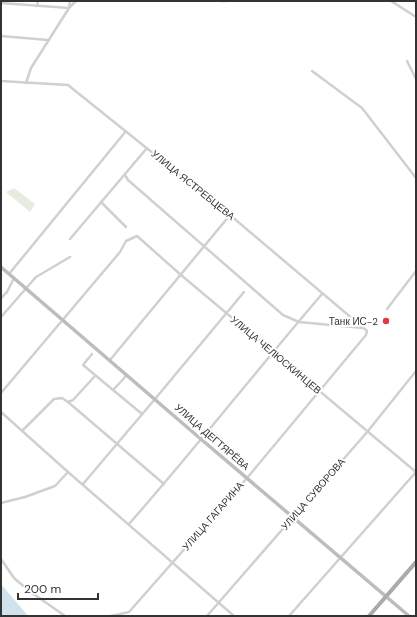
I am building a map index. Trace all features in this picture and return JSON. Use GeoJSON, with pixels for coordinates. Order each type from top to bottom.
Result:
{"type":"FeatureCollection","features":[{"type":"Feature","properties":{"kind":"main road","name":"УЛИЦА ДЕГТЯРЁВА"},"geometry":{"type":"LineString","coordinates":[[2,268],[292,518],[409,616]]}},
{"type":"Feature","properties":{"kind":"main road"},"geometry":{"type":"LineString","coordinates":[[369,616],[416,562]]}},
{"type":"Feature","properties":{"kind":"street"},"geometry":{"type":"LineString","coordinates":[[37,6],[38,1]]}},
{"type":"Feature","properties":{"kind":"street"},"geometry":{"type":"LineString","coordinates":[[69,8],[70,1]]}},
{"type":"Feature","properties":{"kind":"street"},"geometry":{"type":"LineString","coordinates":[[26,83],[31,68],[48,40],[69,8],[76,1]]}},
{"type":"Feature","properties":{"kind":"street"},"geometry":{"type":"LineString","coordinates":[[221,1],[226,1]]}},
{"type":"Feature","properties":{"kind":"street"},"geometry":{"type":"LineString","coordinates":[[391,1],[416,17]]}},
{"type":"Feature","properties":{"kind":"street"},"geometry":{"type":"LineString","coordinates":[[1,3],[69,8]]}},
{"type":"Feature","properties":{"kind":"street"},"geometry":{"type":"LineString","coordinates":[[1,36],[48,40]]}},
{"type":"Feature","properties":{"kind":"street"},"geometry":{"type":"LineString","coordinates":[[407,61],[416,79]]}},
{"type":"Feature","properties":{"kind":"street"},"geometry":{"type":"LineString","coordinates":[[312,71],[362,108],[416,178]]}},
{"type":"Feature","properties":{"kind":"street","name":"УЛИЦА ЯСТРЕБЦЕВА"},"geometry":{"type":"LineString","coordinates":[[1,81],[68,85],[230,215],[367,331]]}},
{"type":"Feature","properties":{"kind":"street"},"geometry":{"type":"LineString","coordinates":[[9,274],[126,131]]}},
{"type":"Feature","properties":{"kind":"street"},"geometry":{"type":"LineString","coordinates":[[70,239],[147,148]]}},
{"type":"Feature","properties":{"kind":"street"},"geometry":{"type":"LineString","coordinates":[[125,175],[128,180],[283,315],[299,322],[364,328]]}},
{"type":"Feature","properties":{"kind":"street"},"geometry":{"type":"LineString","coordinates":[[101,202],[126,227]]}},
{"type":"Feature","properties":{"kind":"street"},"geometry":{"type":"LineString","coordinates":[[110,360],[230,215]]}},
{"type":"Feature","properties":{"kind":"street","name":"УЛИЦА ЧЕЛЮСКИНЦЕВ"},"geometry":{"type":"LineString","coordinates":[[64,320],[120,252],[126,241],[137,236],[180,275],[416,472]]}},
{"type":"Feature","properties":{"kind":"street"},"geometry":{"type":"LineString","coordinates":[[1,316],[36,276],[70,257]]}},
{"type":"Feature","properties":{"kind":"street"},"geometry":{"type":"LineString","coordinates":[[387,309],[416,270]]}},
{"type":"Feature","properties":{"kind":"street"},"geometry":{"type":"LineString","coordinates":[[1,298],[7,292],[14,278]]}},
{"type":"Feature","properties":{"kind":"street"},"geometry":{"type":"LineString","coordinates":[[82,484],[244,292]]}},
{"type":"Feature","properties":{"kind":"street"},"geometry":{"type":"LineString","coordinates":[[129,524],[202,440],[322,294]]}},
{"type":"Feature","properties":{"kind":"street"},"geometry":{"type":"LineString","coordinates":[[1,393],[64,320]]}},
{"type":"Feature","properties":{"kind":"street","name":"УЛИЦА ГАГАРИНА"},"geometry":{"type":"LineString","coordinates":[[111,616],[129,612],[247,478],[366,335],[367,331]]}},
{"type":"Feature","properties":{"kind":"street"},"geometry":{"type":"LineString","coordinates":[[92,354],[83,364],[95,376],[142,414]]}},
{"type":"Feature","properties":{"kind":"street","name":"УЛИЦА СУВОРОВА"},"geometry":{"type":"LineString","coordinates":[[207,616],[368,431],[416,371]]}},
{"type":"Feature","properties":{"kind":"street"},"geometry":{"type":"LineString","coordinates":[[113,390],[127,375]]}},
{"type":"Feature","properties":{"kind":"street"},"geometry":{"type":"LineString","coordinates":[[68,402],[73,400],[95,376]]}},
{"type":"Feature","properties":{"kind":"street"},"geometry":{"type":"LineString","coordinates":[[22,431],[54,398],[62,398],[164,484]]}},
{"type":"Feature","properties":{"kind":"street"},"geometry":{"type":"LineString","coordinates":[[1,412],[234,616]]}},
{"type":"Feature","properties":{"kind":"street"},"geometry":{"type":"LineString","coordinates":[[1,503],[25,497],[55,486],[68,472]]}},
{"type":"Feature","properties":{"kind":"street"},"geometry":{"type":"LineString","coordinates":[[289,616],[416,472]]}},
{"type":"Feature","properties":{"kind":"street"},"geometry":{"type":"LineString","coordinates":[[1,559],[14,578],[64,616]]}},
{"type":"Feature","properties":{"kind":"shaded area"},"geometry":{"type":"Polygon","coordinates":[[[14,188],[35,204],[30,212],[6,192],[14,188]]]}},
{"type":"Feature","properties":{"kind":"water"},"geometry":{"type":"Polygon","coordinates":[[[1,584],[28,616],[1,616],[1,584]]]}},
{"type":"Feature","properties":{"kind":"place","name":"Танк ИС-2"},"geometry":{"type":"Point","coordinates":[386,321]}}]}
